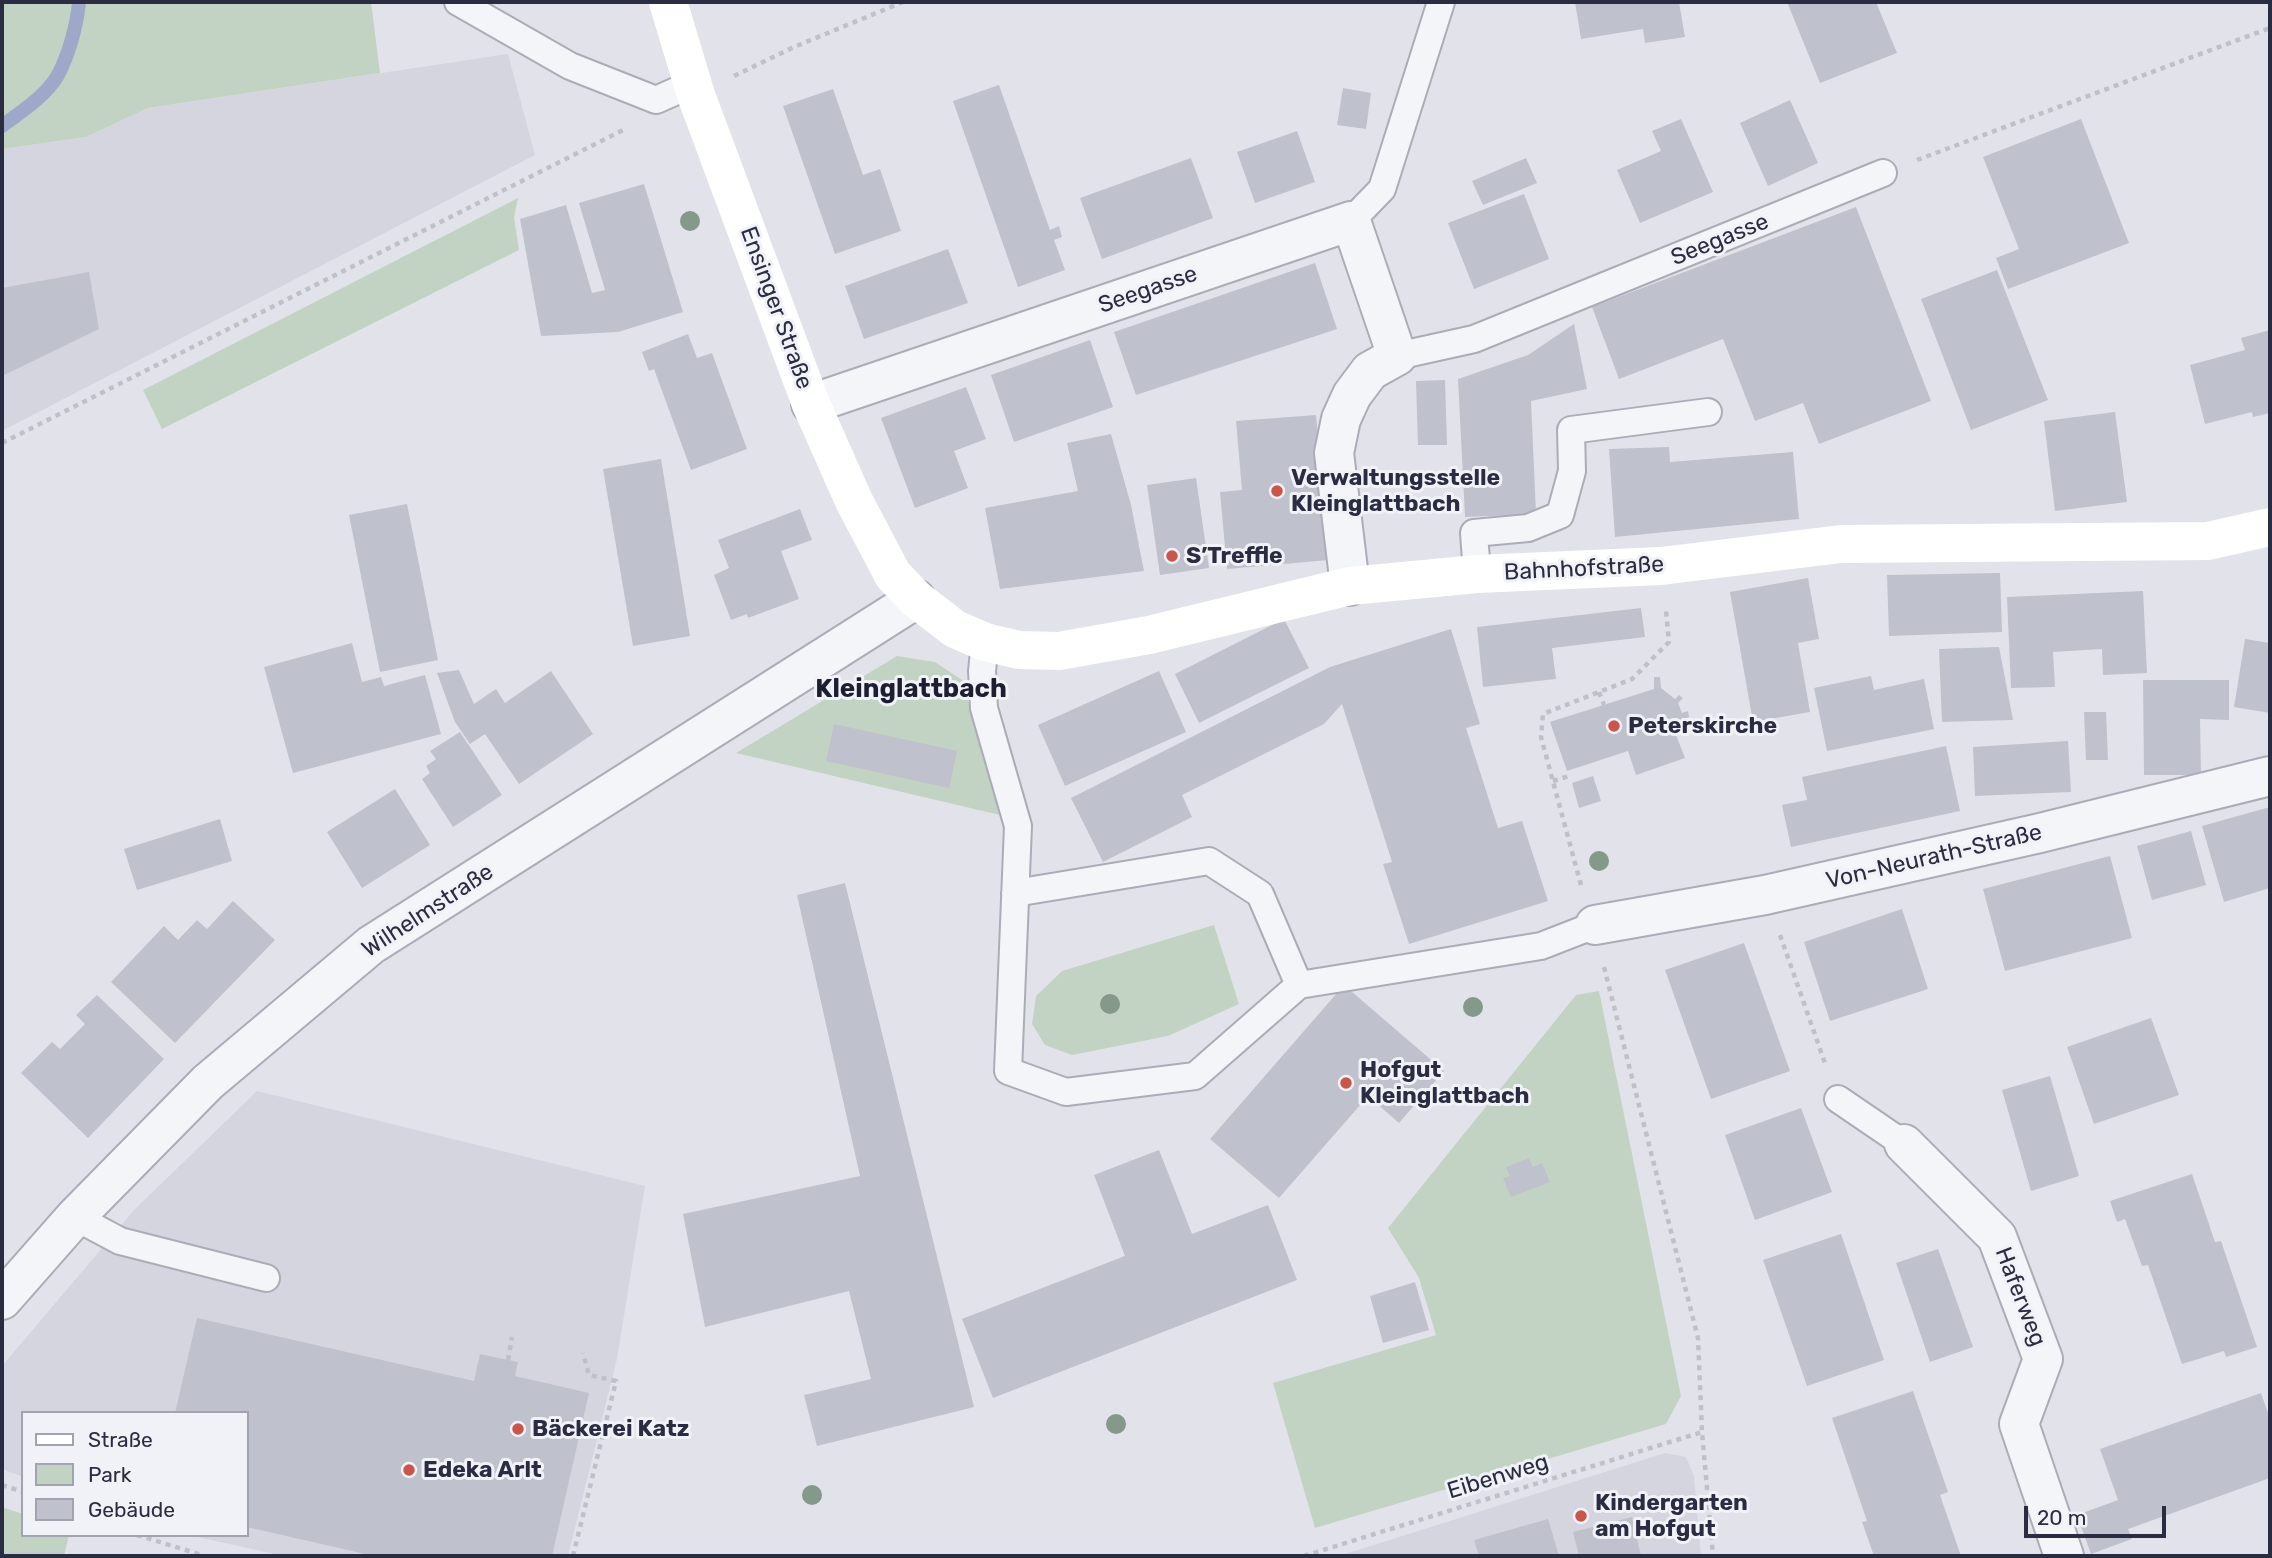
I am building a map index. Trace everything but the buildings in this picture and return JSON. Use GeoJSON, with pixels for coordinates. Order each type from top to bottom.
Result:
{"type":"FeatureCollection","features":[{"type":"Feature","properties":{"kind":"main road","name":"Ensinger Straße"},"geometry":{"type":"LineString","coordinates":[[668,2],[694,89],[811,404],[860,513],[893,575],[916,599]]}},
{"type":"Feature","properties":{"kind":"main road","name":"Bahnhofstraße"},"geometry":{"type":"LineString","coordinates":[[916,599],[955,629],[985,642],[1019,649],[1059,651],[1149,635],[1350,586],[1477,574],[1661,566],[1841,544],[2208,541],[2270,527]]}},
{"type":"Feature","properties":{"kind":"street"},"geometry":{"type":"LineString","coordinates":[[1351,221],[1397,356]]}},
{"type":"Feature","properties":{"kind":"street","name":"Seegasse"},"geometry":{"type":"LineString","coordinates":[[811,404],[1351,221]]}},
{"type":"Feature","properties":{"kind":"street","name":"Seegasse"},"geometry":{"type":"LineString","coordinates":[[1350,586],[1334,453],[1341,419],[1352,395],[1370,371],[1397,356]]}},
{"type":"Feature","properties":{"kind":"street","name":"Wilhelmstraße"},"geometry":{"type":"LineString","coordinates":[[2,1300],[75,1217],[208,1082],[371,945],[916,599]]}},
{"type":"Feature","properties":{"kind":"street","name":"Von-Neurath-Straße"},"geometry":{"type":"LineString","coordinates":[[1595,925],[1765,895],[2040,833],[2270,776]]}},
{"type":"Feature","properties":{"kind":"street","name":"Haferweg"},"geometry":{"type":"LineString","coordinates":[[1904,1144],[1997,1237],[2043,1359],[2019,1424],[2064,1556]]}},
{"type":"Feature","properties":{"kind":"lane"},"geometry":{"type":"LineString","coordinates":[[458,2],[570,66],[656,100],[694,89]]}},
{"type":"Feature","properties":{"kind":"lane"},"geometry":{"type":"LineString","coordinates":[[1351,221],[1382,189],[1441,2]]}},
{"type":"Feature","properties":{"kind":"lane","name":"Seegasse"},"geometry":{"type":"LineString","coordinates":[[1397,356],[1474,340],[1883,173]]}},
{"type":"Feature","properties":{"kind":"lane"},"geometry":{"type":"LineString","coordinates":[[1477,574],[1474,533],[1528,528],[1560,515],[1572,471],[1571,430],[1708,412]]}},
{"type":"Feature","properties":{"kind":"lane"},"geometry":{"type":"LineString","coordinates":[[985,642],[982,671],[984,708],[1018,826],[1008,1072],[1066,1093],[1195,1076],[1299,985],[1541,946],[1595,925]]}},
{"type":"Feature","properties":{"kind":"lane"},"geometry":{"type":"LineString","coordinates":[[1015,894],[1209,861],[1260,894],[1299,985]]}},
{"type":"Feature","properties":{"kind":"lane","name":"Haferweg"},"geometry":{"type":"LineString","coordinates":[[1838,1100],[1904,1144]]}},
{"type":"Feature","properties":{"kind":"lane"},"geometry":{"type":"LineString","coordinates":[[75,1217],[120,1241],[266,1278]]}},
{"type":"Feature","properties":{"kind":"path"},"geometry":{"type":"LineString","coordinates":[[694,89],[903,2]]}},
{"type":"Feature","properties":{"kind":"path"},"geometry":{"type":"LineString","coordinates":[[1883,173],[2270,28]]}},
{"type":"Feature","properties":{"kind":"path"},"geometry":{"type":"LineString","coordinates":[[2,443],[627,128]]}},
{"type":"Feature","properties":{"kind":"path"},"geometry":{"type":"LineString","coordinates":[[1579,877],[1541,737],[1544,714],[1632,679],[1669,642],[1665,608]]}},
{"type":"Feature","properties":{"kind":"path"},"geometry":{"type":"LineString","coordinates":[[1599,692],[1604,705]]}},
{"type":"Feature","properties":{"kind":"path"},"geometry":{"type":"LineString","coordinates":[[1553,781],[1569,776]]}},
{"type":"Feature","properties":{"kind":"path"},"geometry":{"type":"LineString","coordinates":[[1783,944],[1838,1100]]}},
{"type":"Feature","properties":{"kind":"path"},"geometry":{"type":"LineString","coordinates":[[1607,980],[1698,1338],[1702,1432],[1713,1556]]}},
{"type":"Feature","properties":{"kind":"path"},"geometry":{"type":"LineString","coordinates":[[508,1360],[512,1337]]}},
{"type":"Feature","properties":{"kind":"path"},"geometry":{"type":"LineString","coordinates":[[573,1556],[615,1381],[589,1375],[583,1353]]}},
{"type":"Feature","properties":{"kind":"path","name":"Eibenweg"},"geometry":{"type":"LineString","coordinates":[[1304,1556],[1702,1432]]}},
{"type":"Feature","properties":{"kind":"path"},"geometry":{"type":"LineString","coordinates":[[2,1485],[21,1491]]}},
{"type":"Feature","properties":{"kind":"path"},"geometry":{"type":"LineString","coordinates":[[143,1537],[205,1556]]}},
{"type":"Feature","properties":{"kind":"shaded area"},"geometry":{"type":"Polygon","coordinates":[[[508,54],[535,155],[2,431],[2,149],[86,137],[148,108],[508,54]]]}},
{"type":"Feature","properties":{"kind":"shaded area"},"geometry":{"type":"Polygon","coordinates":[[[257,1091],[645,1186],[617,1359],[568,1556],[284,1556],[197,1537],[248,1537],[248,1411],[21,1411],[21,1476],[2,1469],[2,1366],[135,1209],[257,1091]]]}},
{"type":"Feature","properties":{"kind":"shaded area","name":"Kindergarten am Hofgut"},"geometry":{"type":"Polygon","coordinates":[[[1665,1453],[1686,1457],[1694,1476],[1701,1556],[1339,1556],[1665,1453]]]}},
{"type":"Feature","properties":{"kind":"green space"},"geometry":{"type":"Polygon","coordinates":[[[2,2],[371,2],[380,73],[148,108],[86,137],[2,149],[2,2]]]}},
{"type":"Feature","properties":{"kind":"green space"},"geometry":{"type":"Polygon","coordinates":[[[518,198],[514,218],[519,250],[162,429],[143,390],[518,198]]]}},
{"type":"Feature","properties":{"kind":"green space"},"geometry":{"type":"Polygon","coordinates":[[[897,656],[935,662],[962,680],[1000,815],[736,753],[897,656]]]}},
{"type":"Feature","properties":{"kind":"green space"},"geometry":{"type":"Polygon","coordinates":[[[1214,925],[1239,1004],[1168,1036],[1072,1055],[1045,1045],[1032,1024],[1036,996],[1062,971],[1214,925]]]}},
{"type":"Feature","properties":{"kind":"green space"},"geometry":{"type":"Polygon","coordinates":[[[1599,991],[1681,1396],[1666,1424],[1315,1528],[1273,1383],[1436,1335],[1419,1278],[1388,1228],[1576,995],[1599,991]]]}},
{"type":"Feature","properties":{"kind":"green space"},"geometry":{"type":"Polygon","coordinates":[[[2,1507],[21,1513],[21,1537],[69,1537],[64,1556],[2,1556],[2,1507]]]}},
{"type":"Feature","properties":{"kind":"waterway"},"geometry":{"type":"LineString","coordinates":[[2,126],[40,97],[58,75],[72,39],[79,2]]}},
{"type":"Feature","properties":{"kind":"place","name":"Verwaltungsstelle Kleinglattbach"},"geometry":{"type":"Point","coordinates":[1277,491]}},
{"type":"Feature","properties":{"kind":"place","name":"S’Treffle"},"geometry":{"type":"Point","coordinates":[1172,556]}},
{"type":"Feature","properties":{"kind":"place","name":"Peterskirche"},"geometry":{"type":"Point","coordinates":[1614,726]}},
{"type":"Feature","properties":{"kind":"place","name":"Hofgut Kleinglattbach"},"geometry":{"type":"Point","coordinates":[1346,1083]}},
{"type":"Feature","properties":{"kind":"place","name":"Bäckerei Katz"},"geometry":{"type":"Point","coordinates":[518,1429]}},
{"type":"Feature","properties":{"kind":"place","name":"Edeka Arlt"},"geometry":{"type":"Point","coordinates":[409,1470]}},
{"type":"Feature","properties":{"kind":"place","name":"Kindergarten am Hofgut"},"geometry":{"type":"Point","coordinates":[1581,1516]}},
{"type":"Feature","properties":{"kind":"district","name":"Kleinglattbach"},"geometry":{"type":"Point","coordinates":[911,689]}}]}
